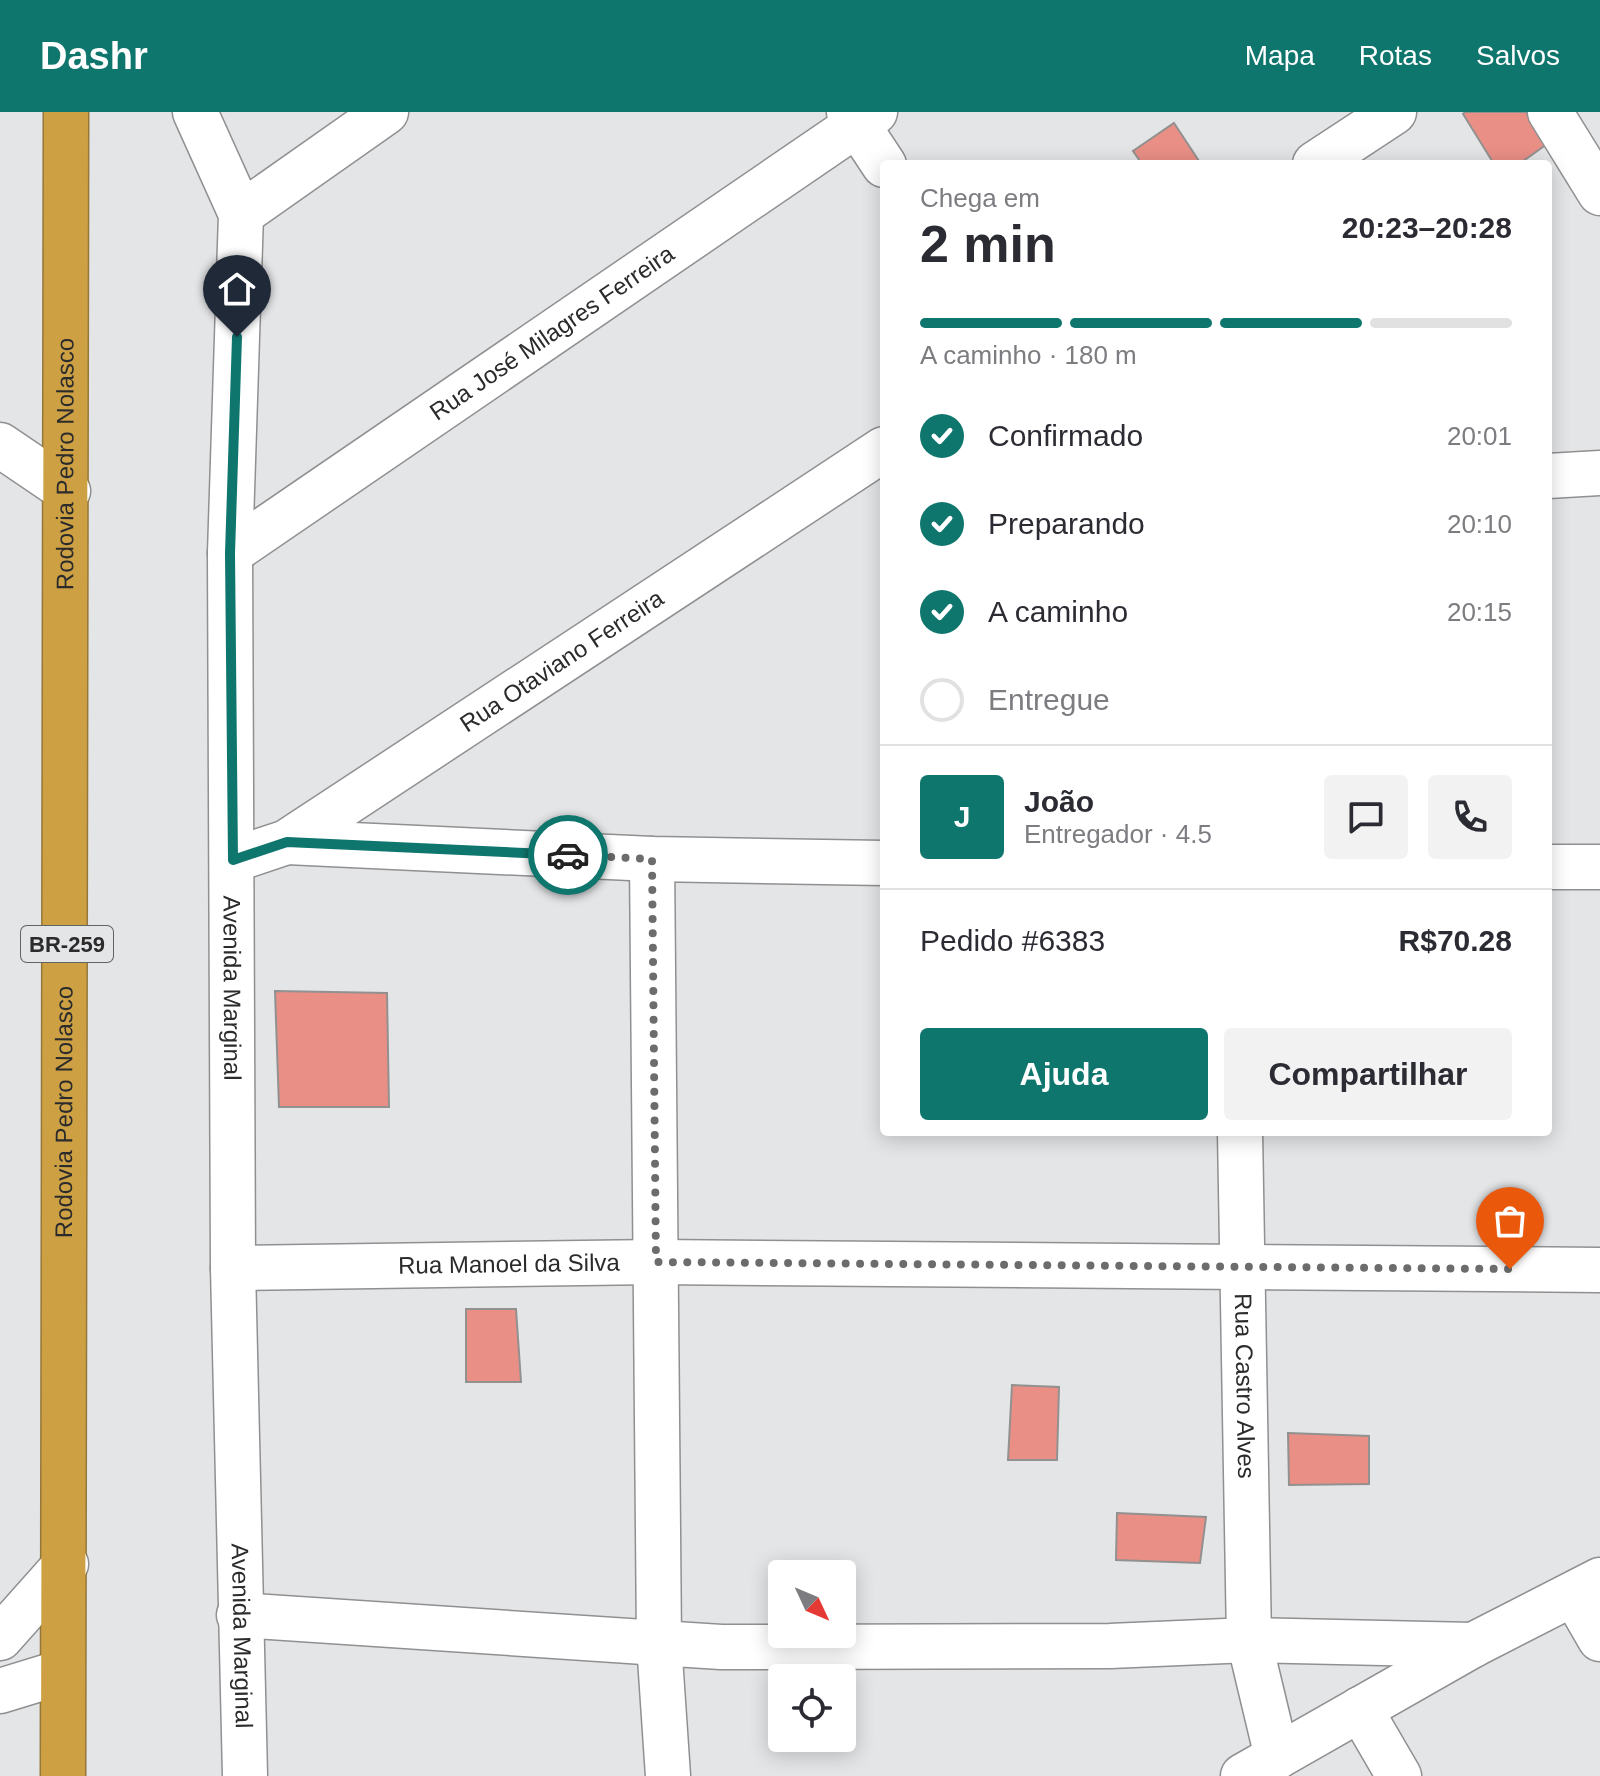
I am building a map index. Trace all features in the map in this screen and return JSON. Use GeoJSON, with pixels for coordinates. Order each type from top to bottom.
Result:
{"type":"FeatureCollection","features":[{"type":"Feature","properties":{"kind":"highway","name":"Rodovia Pedro Nolasco"},"geometry":{"type":"LineString","coordinates":[[63,1776],[68,491],[66,112]]}},
{"type":"Feature","properties":{"kind":"street","name":"Avenida Marginal"},"geometry":{"type":"LineString","coordinates":[[195,112],[241,214],[230,553],[233,1268],[245,1776]]}},
{"type":"Feature","properties":{"kind":"street"},"geometry":{"type":"LineString","coordinates":[[241,214],[386,112]]}},
{"type":"Feature","properties":{"kind":"street"},"geometry":{"type":"LineString","coordinates":[[1321,160],[1394,112]]}},
{"type":"Feature","properties":{"kind":"street"},"geometry":{"type":"LineString","coordinates":[[1550,112],[1600,193]]}},
{"type":"Feature","properties":{"kind":"street"},"geometry":{"type":"LineString","coordinates":[[860,116],[882,160]]}},
{"type":"Feature","properties":{"kind":"street","name":"Rua José Milagres Ferreira"},"geometry":{"type":"LineString","coordinates":[[230,553],[860,116]]}},
{"type":"Feature","properties":{"kind":"street"},"geometry":{"type":"LineString","coordinates":[[0,445],[68,491]]}},
{"type":"Feature","properties":{"kind":"street","name":"Rua Otaviano Ferreira"},"geometry":{"type":"LineString","coordinates":[[233,860],[287,842],[880,452]]}},
{"type":"Feature","properties":{"kind":"street"},"geometry":{"type":"LineString","coordinates":[[1552,476],[1600,473]]}},
{"type":"Feature","properties":{"kind":"street"},"geometry":{"type":"LineString","coordinates":[[287,842],[652,859],[880,863]]}},
{"type":"Feature","properties":{"kind":"street"},"geometry":{"type":"LineString","coordinates":[[652,859],[659,1643],[668,1776]]}},
{"type":"Feature","properties":{"kind":"street"},"geometry":{"type":"LineString","coordinates":[[1552,867],[1600,867]]}},
{"type":"Feature","properties":{"kind":"street","name":"Rua Castro Alves"},"geometry":{"type":"LineString","coordinates":[[1240,1136],[1249,1640],[1260,1766]]}},
{"type":"Feature","properties":{"kind":"street","name":"Rua Manoel da Silva"},"geometry":{"type":"LineString","coordinates":[[233,1268],[656,1262],[1600,1270]]}},
{"type":"Feature","properties":{"kind":"street"},"geometry":{"type":"LineString","coordinates":[[0,1638],[66,1564]]}},
{"type":"Feature","properties":{"kind":"street"},"geometry":{"type":"LineString","coordinates":[[1260,1766],[1473,1645],[1587,1587],[1600,1639]]}},
{"type":"Feature","properties":{"kind":"street"},"geometry":{"type":"LineString","coordinates":[[239,1615],[721,1647],[1110,1646],[1249,1640],[1473,1645]]}},
{"type":"Feature","properties":{"kind":"street"},"geometry":{"type":"LineString","coordinates":[[0,1691],[62,1672]]}},
{"type":"Feature","properties":{"kind":"street"},"geometry":{"type":"LineString","coordinates":[[1360,1709],[1399,1776]]}},
{"type":"Feature","properties":{"kind":"building"},"geometry":{"type":"Polygon","coordinates":[[[1526,112],[1547,144],[1525,160],[1492,160],[1463,114],[1526,112]]]}},
{"type":"Feature","properties":{"kind":"building"},"geometry":{"type":"Polygon","coordinates":[[[1174,123],[1198,160],[1139,160],[1133,151],[1174,123]]]}},
{"type":"Feature","properties":{"kind":"building"},"geometry":{"type":"Polygon","coordinates":[[[275,991],[387,993],[389,1107],[279,1107],[275,991]]]}},
{"type":"Feature","properties":{"kind":"building"},"geometry":{"type":"Polygon","coordinates":[[[466,1309],[516,1309],[521,1382],[466,1382],[466,1309]]]}},
{"type":"Feature","properties":{"kind":"building"},"geometry":{"type":"Polygon","coordinates":[[[1012,1385],[1059,1387],[1057,1460],[1008,1460],[1012,1385]]]}},
{"type":"Feature","properties":{"kind":"building"},"geometry":{"type":"Polygon","coordinates":[[[1288,1433],[1369,1436],[1369,1484],[1289,1485],[1288,1433]]]}},
{"type":"Feature","properties":{"kind":"building"},"geometry":{"type":"Polygon","coordinates":[[[1117,1513],[1206,1517],[1200,1563],[1116,1560],[1117,1513]]]}},
{"type":"Feature","properties":{"kind":"way so far"},"geometry":{"type":"LineString","coordinates":[[568,855],[652,859],[656,1262],[1510,1269]]}},
{"type":"Feature","properties":{"kind":"route"},"geometry":{"type":"LineString","coordinates":[[237,337],[230,553],[233,860],[287,842],[568,855]]}}]}
